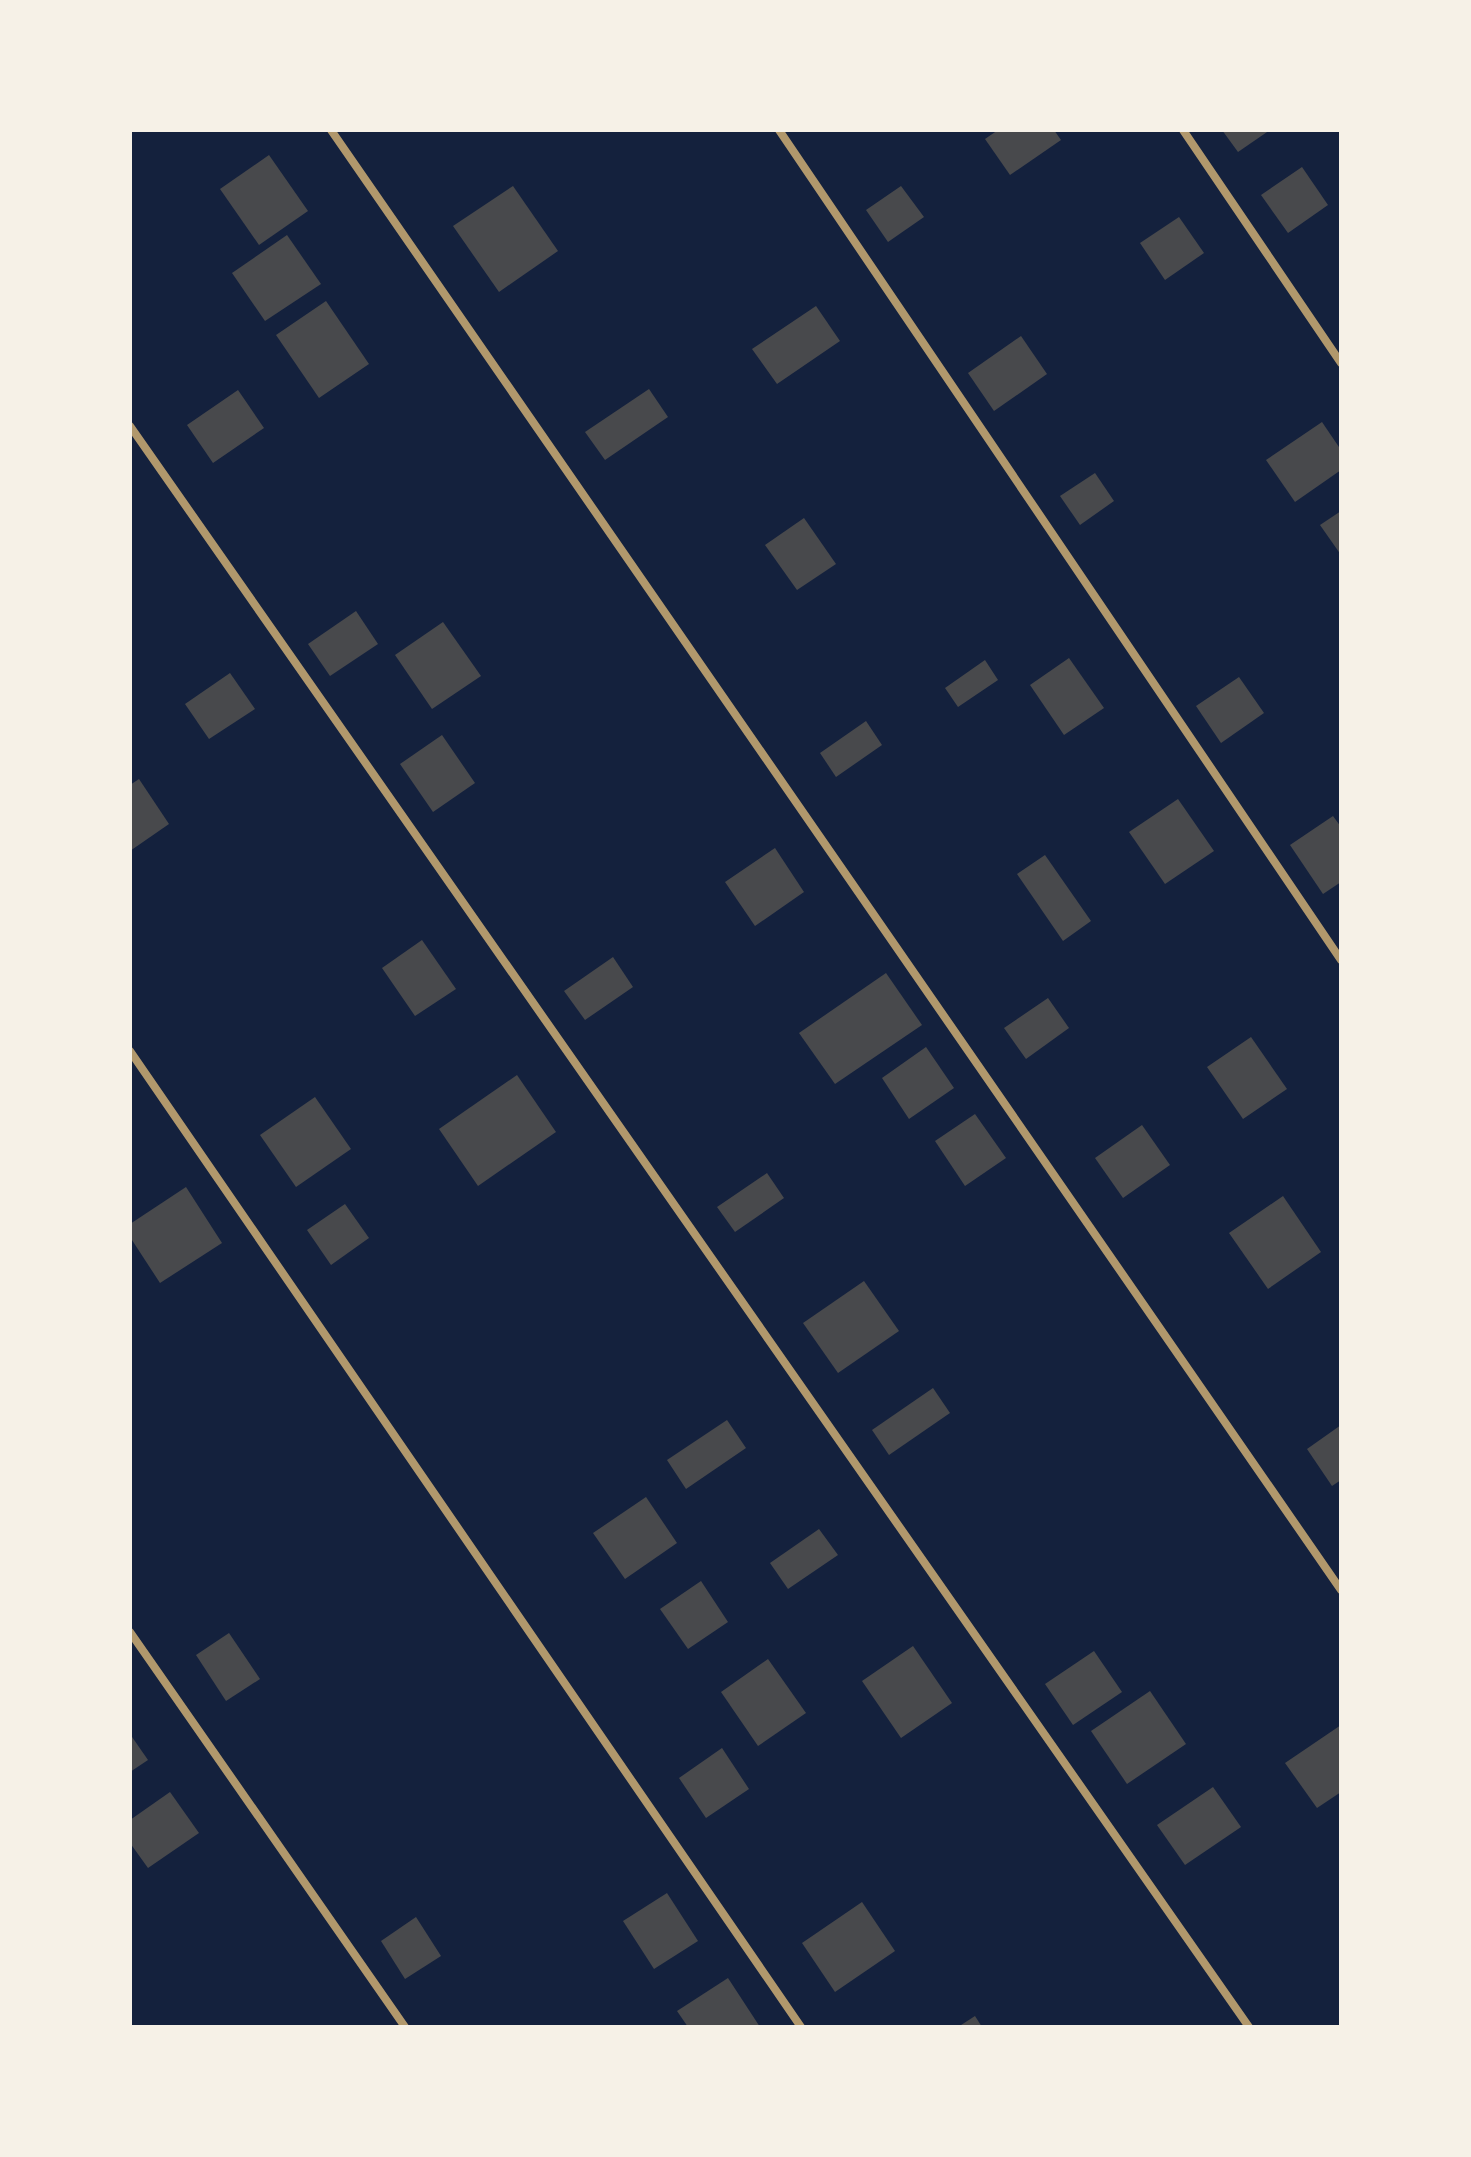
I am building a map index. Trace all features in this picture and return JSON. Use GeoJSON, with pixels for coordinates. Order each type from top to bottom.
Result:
{"type":"FeatureCollection","features":[{"type":"Feature","properties":{"kind":"street"},"geometry":{"type":"LineString","coordinates":[[331,130],[1341,1590]]}},
{"type":"Feature","properties":{"kind":"street"},"geometry":{"type":"LineString","coordinates":[[779,130],[1341,960]]}},
{"type":"Feature","properties":{"kind":"street"},"geometry":{"type":"LineString","coordinates":[[1183,130],[1341,363]]}},
{"type":"Feature","properties":{"kind":"street"},"geometry":{"type":"LineString","coordinates":[[130,426],[1249,2027]]}},
{"type":"Feature","properties":{"kind":"street"},"geometry":{"type":"LineString","coordinates":[[130,1051],[801,2027]]}},
{"type":"Feature","properties":{"kind":"street"},"geometry":{"type":"LineString","coordinates":[[130,1632],[405,2027]]}},
{"type":"Feature","properties":{"kind":"building"},"geometry":{"type":"Polygon","coordinates":[[[998,130],[1054,130],[1061,140],[1010,175],[985,139],[998,130]]]}},
{"type":"Feature","properties":{"kind":"building"},"geometry":{"type":"Polygon","coordinates":[[[1222,130],[1270,130],[1238,152],[1222,130]]]}},
{"type":"Feature","properties":{"kind":"building"},"geometry":{"type":"Polygon","coordinates":[[[269,155],[308,211],[259,245],[220,189],[269,155]]]}},
{"type":"Feature","properties":{"kind":"building"},"geometry":{"type":"Polygon","coordinates":[[[1302,167],[1328,205],[1288,233],[1261,195],[1302,167]]]}},
{"type":"Feature","properties":{"kind":"building"},"geometry":{"type":"Polygon","coordinates":[[[513,186],[558,251],[499,292],[453,226],[513,186]]]}},
{"type":"Feature","properties":{"kind":"building"},"geometry":{"type":"Polygon","coordinates":[[[901,186],[924,217],[888,242],[866,210],[901,186]]]}},
{"type":"Feature","properties":{"kind":"building"},"geometry":{"type":"Polygon","coordinates":[[[1179,217],[1204,253],[1165,280],[1140,243],[1179,217]]]}},
{"type":"Feature","properties":{"kind":"building"},"geometry":{"type":"Polygon","coordinates":[[[287,235],[321,284],[265,321],[232,273],[287,235]]]}},
{"type":"Feature","properties":{"kind":"building"},"geometry":{"type":"Polygon","coordinates":[[[326,301],[369,364],[319,398],[276,335],[326,301]]]}},
{"type":"Feature","properties":{"kind":"building"},"geometry":{"type":"Polygon","coordinates":[[[816,306],[840,341],[777,384],[752,349],[816,306]]]}},
{"type":"Feature","properties":{"kind":"building"},"geometry":{"type":"Polygon","coordinates":[[[1021,336],[1047,374],[994,411],[968,373],[1021,336]]]}},
{"type":"Feature","properties":{"kind":"building"},"geometry":{"type":"Polygon","coordinates":[[[649,389],[668,417],[605,460],[585,432],[649,389]]]}},
{"type":"Feature","properties":{"kind":"building"},"geometry":{"type":"Polygon","coordinates":[[[238,390],[264,428],[213,463],[187,425],[238,390]]]}},
{"type":"Feature","properties":{"kind":"building"},"geometry":{"type":"Polygon","coordinates":[[[1322,422],[1341,450],[1341,470],[1295,502],[1266,460],[1322,422]]]}},
{"type":"Feature","properties":{"kind":"building"},"geometry":{"type":"Polygon","coordinates":[[[1095,473],[1114,501],[1080,525],[1060,496],[1095,473]]]}},
{"type":"Feature","properties":{"kind":"building"},"geometry":{"type":"Polygon","coordinates":[[[1341,511],[1341,555],[1320,525],[1341,511]]]}},
{"type":"Feature","properties":{"kind":"building"},"geometry":{"type":"Polygon","coordinates":[[[804,518],[836,564],[797,590],[765,545],[804,518]]]}},
{"type":"Feature","properties":{"kind":"building"},"geometry":{"type":"Polygon","coordinates":[[[356,611],[378,644],[330,676],[308,644],[356,611]]]}},
{"type":"Feature","properties":{"kind":"building"},"geometry":{"type":"Polygon","coordinates":[[[443,622],[481,676],[432,709],[395,655],[443,622]]]}},
{"type":"Feature","properties":{"kind":"building"},"geometry":{"type":"Polygon","coordinates":[[[1069,658],[1104,708],[1064,735],[1030,685],[1069,658]]]}},
{"type":"Feature","properties":{"kind":"building"},"geometry":{"type":"Polygon","coordinates":[[[985,660],[998,680],[958,707],[945,688],[985,660]]]}},
{"type":"Feature","properties":{"kind":"building"},"geometry":{"type":"Polygon","coordinates":[[[230,673],[255,709],[209,739],[185,704],[230,673]]]}},
{"type":"Feature","properties":{"kind":"building"},"geometry":{"type":"Polygon","coordinates":[[[1239,677],[1264,713],[1221,743],[1196,706],[1239,677]]]}},
{"type":"Feature","properties":{"kind":"building"},"geometry":{"type":"Polygon","coordinates":[[[866,721],[882,745],[836,777],[820,753],[866,721]]]}},
{"type":"Feature","properties":{"kind":"building"},"geometry":{"type":"Polygon","coordinates":[[[442,735],[475,783],[433,812],[400,764],[442,735]]]}},
{"type":"Feature","properties":{"kind":"building"},"geometry":{"type":"Polygon","coordinates":[[[139,779],[169,824],[130,851],[130,785],[139,779]]]}},
{"type":"Feature","properties":{"kind":"building"},"geometry":{"type":"Polygon","coordinates":[[[1178,799],[1214,851],[1165,884],[1129,832],[1178,799]]]}},
{"type":"Feature","properties":{"kind":"building"},"geometry":{"type":"Polygon","coordinates":[[[1333,816],[1341,827],[1341,882],[1323,894],[1290,845],[1333,816]]]}},
{"type":"Feature","properties":{"kind":"building"},"geometry":{"type":"Polygon","coordinates":[[[775,848],[804,892],[755,926],[725,882],[775,848]]]}},
{"type":"Feature","properties":{"kind":"building"},"geometry":{"type":"Polygon","coordinates":[[[1045,855],[1091,921],[1063,941],[1017,874],[1045,855]]]}},
{"type":"Feature","properties":{"kind":"building"},"geometry":{"type":"Polygon","coordinates":[[[422,940],[456,989],[415,1016],[382,968],[422,940]]]}},
{"type":"Feature","properties":{"kind":"building"},"geometry":{"type":"Polygon","coordinates":[[[613,957],[633,987],[585,1020],[564,991],[613,957]]]}},
{"type":"Feature","properties":{"kind":"building"},"geometry":{"type":"Polygon","coordinates":[[[886,973],[922,1025],[835,1084],[799,1033],[886,973]]]}},
{"type":"Feature","properties":{"kind":"building"},"geometry":{"type":"Polygon","coordinates":[[[1048,998],[1069,1028],[1026,1059],[1004,1028],[1048,998]]]}},
{"type":"Feature","properties":{"kind":"building"},"geometry":{"type":"Polygon","coordinates":[[[1251,1037],[1287,1089],[1243,1119],[1207,1067],[1251,1037]]]}},
{"type":"Feature","properties":{"kind":"building"},"geometry":{"type":"Polygon","coordinates":[[[926,1047],[954,1088],[909,1119],[882,1078],[926,1047]]]}},
{"type":"Feature","properties":{"kind":"building"},"geometry":{"type":"Polygon","coordinates":[[[517,1075],[556,1132],[478,1186],[439,1129],[517,1075]]]}},
{"type":"Feature","properties":{"kind":"building"},"geometry":{"type":"Polygon","coordinates":[[[315,1097],[351,1149],[296,1187],[260,1135],[315,1097]]]}},
{"type":"Feature","properties":{"kind":"building"},"geometry":{"type":"Polygon","coordinates":[[[975,1114],[1006,1158],[965,1186],[935,1141],[975,1114]]]}},
{"type":"Feature","properties":{"kind":"building"},"geometry":{"type":"Polygon","coordinates":[[[1142,1125],[1170,1165],[1123,1198],[1095,1158],[1142,1125]]]}},
{"type":"Feature","properties":{"kind":"building"},"geometry":{"type":"Polygon","coordinates":[[[767,1173],[784,1198],[735,1232],[717,1207],[767,1173]]]}},
{"type":"Feature","properties":{"kind":"building"},"geometry":{"type":"Polygon","coordinates":[[[186,1187],[222,1243],[160,1283],[130,1237],[130,1224],[186,1187]]]}},
{"type":"Feature","properties":{"kind":"building"},"geometry":{"type":"Polygon","coordinates":[[[1283,1196],[1321,1252],[1268,1289],[1229,1233],[1283,1196]]]}},
{"type":"Feature","properties":{"kind":"building"},"geometry":{"type":"Polygon","coordinates":[[[345,1204],[369,1238],[331,1265],[307,1230],[345,1204]]]}},
{"type":"Feature","properties":{"kind":"building"},"geometry":{"type":"Polygon","coordinates":[[[864,1281],[899,1331],[838,1373],[803,1323],[864,1281]]]}},
{"type":"Feature","properties":{"kind":"building"},"geometry":{"type":"Polygon","coordinates":[[[933,1388],[950,1413],[889,1455],[872,1430],[933,1388]]]}},
{"type":"Feature","properties":{"kind":"building"},"geometry":{"type":"Polygon","coordinates":[[[727,1420],[746,1448],[686,1489],[667,1460],[727,1420]]]}},
{"type":"Feature","properties":{"kind":"building"},"geometry":{"type":"Polygon","coordinates":[[[1341,1425],[1341,1480],[1332,1486],[1307,1449],[1341,1425]]]}},
{"type":"Feature","properties":{"kind":"building"},"geometry":{"type":"Polygon","coordinates":[[[646,1497],[677,1543],[625,1579],[593,1533],[646,1497]]]}},
{"type":"Feature","properties":{"kind":"building"},"geometry":{"type":"Polygon","coordinates":[[[819,1529],[838,1555],[788,1589],[770,1563],[819,1529]]]}},
{"type":"Feature","properties":{"kind":"building"},"geometry":{"type":"Polygon","coordinates":[[[701,1581],[728,1622],[688,1649],[660,1609],[701,1581]]]}},
{"type":"Feature","properties":{"kind":"building"},"geometry":{"type":"Polygon","coordinates":[[[229,1633],[260,1679],[226,1701],[196,1655],[229,1633]]]}},
{"type":"Feature","properties":{"kind":"building"},"geometry":{"type":"Polygon","coordinates":[[[913,1646],[952,1703],[901,1738],[862,1681],[913,1646]]]}},
{"type":"Feature","properties":{"kind":"building"},"geometry":{"type":"Polygon","coordinates":[[[1094,1651],[1122,1692],[1073,1725],[1045,1684],[1094,1651]]]}},
{"type":"Feature","properties":{"kind":"building"},"geometry":{"type":"Polygon","coordinates":[[[768,1659],[806,1713],[758,1746],[721,1692],[768,1659]]]}},
{"type":"Feature","properties":{"kind":"building"},"geometry":{"type":"Polygon","coordinates":[[[1150,1691],[1186,1744],[1127,1784],[1091,1731],[1150,1691]]]}},
{"type":"Feature","properties":{"kind":"building"},"geometry":{"type":"Polygon","coordinates":[[[1341,1725],[1341,1792],[1317,1808],[1285,1763],[1341,1725]]]}},
{"type":"Feature","properties":{"kind":"building"},"geometry":{"type":"Polygon","coordinates":[[[130,1734],[148,1760],[130,1772],[130,1734]]]}},
{"type":"Feature","properties":{"kind":"building"},"geometry":{"type":"Polygon","coordinates":[[[722,1748],[749,1789],[706,1818],[679,1778],[722,1748]]]}},
{"type":"Feature","properties":{"kind":"building"},"geometry":{"type":"Polygon","coordinates":[[[1213,1787],[1241,1827],[1185,1865],[1157,1825],[1213,1787]]]}},
{"type":"Feature","properties":{"kind":"building"},"geometry":{"type":"Polygon","coordinates":[[[170,1792],[199,1833],[148,1868],[130,1843],[130,1820],[170,1792]]]}},
{"type":"Feature","properties":{"kind":"building"},"geometry":{"type":"Polygon","coordinates":[[[667,1893],[698,1941],[654,1969],[623,1921],[667,1893]]]}},
{"type":"Feature","properties":{"kind":"building"},"geometry":{"type":"Polygon","coordinates":[[[862,1902],[895,1951],[835,1992],[802,1943],[862,1902]]]}},
{"type":"Feature","properties":{"kind":"building"},"geometry":{"type":"Polygon","coordinates":[[[416,1917],[441,1956],[405,1979],[381,1941],[416,1917]]]}},
{"type":"Feature","properties":{"kind":"building"},"geometry":{"type":"Polygon","coordinates":[[[728,1978],[760,2027],[688,2027],[677,2011],[728,1978]]]}},
{"type":"Feature","properties":{"kind":"building"},"geometry":{"type":"Polygon","coordinates":[[[975,2016],[982,2027],[958,2027],[975,2016]]]}}]}
